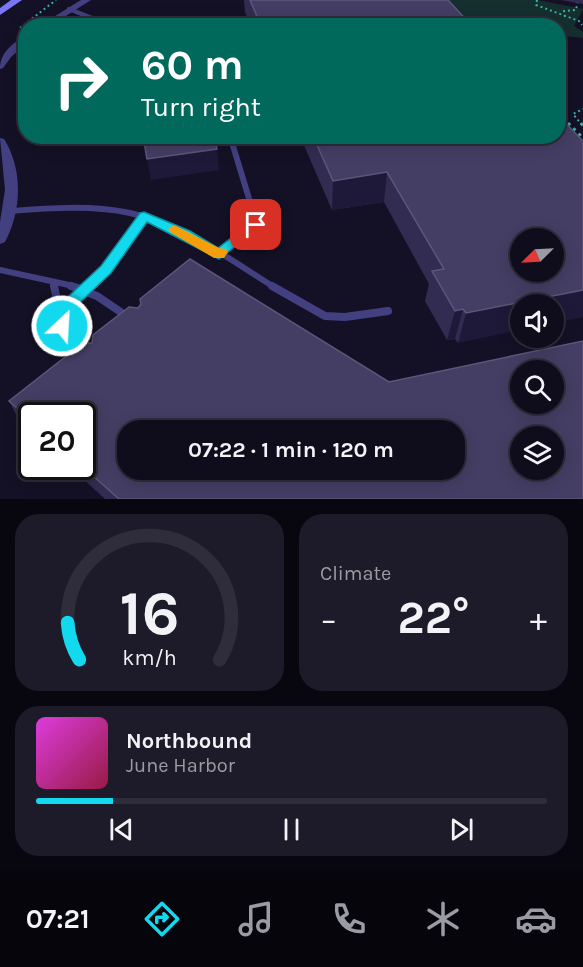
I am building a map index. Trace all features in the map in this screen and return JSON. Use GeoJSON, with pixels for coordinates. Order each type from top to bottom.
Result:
{"type":"FeatureCollection","features":[{"type":"Feature","properties":{"kind":"main road"},"geometry":{"type":"LineString","coordinates":[[0,12],[17,0]]}},
{"type":"Feature","properties":{"kind":"street"},"geometry":{"type":"LineString","coordinates":[[55,18],[87,0]]}},
{"type":"Feature","properties":{"kind":"street"},"geometry":{"type":"LineString","coordinates":[[0,66],[7,55],[18,46]]}},
{"type":"Feature","properties":{"kind":"street"},"geometry":{"type":"LineString","coordinates":[[0,141],[7,152],[12,195],[8,225],[0,239]]}},
{"type":"Feature","properties":{"kind":"lane"},"geometry":{"type":"LineString","coordinates":[[69,9],[92,18]]}},
{"type":"Feature","properties":{"kind":"lane"},"geometry":{"type":"LineString","coordinates":[[219,254],[256,225],[232,144]]}},
{"type":"Feature","properties":{"kind":"lane"},"geometry":{"type":"LineString","coordinates":[[9,211],[58,207],[144,216],[185,234],[326,316],[345,317],[388,311]]}},
{"type":"Feature","properties":{"kind":"lane"},"geometry":{"type":"LineString","coordinates":[[61,312],[106,270],[144,216]]}},
{"type":"Feature","properties":{"kind":"lane"},"geometry":{"type":"LineString","coordinates":[[0,270],[54,284],[75,286],[97,296],[140,326]]}},
{"type":"Feature","properties":{"kind":"lane"},"geometry":{"type":"LineString","coordinates":[[54,284],[65,337],[88,355]]}},
{"type":"Feature","properties":{"kind":"path"},"geometry":{"type":"LineString","coordinates":[[33,18],[56,0]]}},
{"type":"Feature","properties":{"kind":"path"},"geometry":{"type":"LineString","coordinates":[[537,0],[536,5],[579,21],[582,25]]}},
{"type":"Feature","properties":{"kind":"path"},"geometry":{"type":"LineString","coordinates":[[565,17],[564,11],[576,10],[578,0]]}},
{"type":"Feature","properties":{"kind":"path"},"geometry":{"type":"LineString","coordinates":[[583,109],[573,114],[583,126]]}},
{"type":"Feature","properties":{"kind":"path"},"geometry":{"type":"LineString","coordinates":[[566,121],[583,138]]}},
{"type":"Feature","properties":{"kind":"green space"},"geometry":{"type":"Polygon","coordinates":[[[435,0],[538,0],[583,9],[574,26],[583,32],[583,38],[566,36],[566,18],[453,18],[435,0]]]}},
{"type":"Feature","properties":{"kind":"building"},"geometry":{"type":"Polygon","coordinates":[[[250,0],[448,0],[465,18],[258,18],[250,0]]]}},
{"type":"Feature","properties":{"kind":"building"},"geometry":{"type":"Polygon","coordinates":[[[566,123],[583,141],[583,290],[563,294],[510,294],[510,304],[466,313],[463,309],[455,311],[432,271],[444,269],[387,172],[333,181],[317,144],[566,144],[566,123]]]}},
{"type":"Feature","properties":{"kind":"building"},"geometry":{"type":"Polygon","coordinates":[[[144,144],[216,144],[217,149],[147,159],[144,144]]]}},
{"type":"Feature","properties":{"kind":"building"},"geometry":{"type":"Polygon","coordinates":[[[190,259],[389,382],[550,348],[564,348],[564,345],[583,341],[583,499],[119,499],[96,478],[96,402],[18,402],[18,409],[9,401],[83,343],[92,343],[93,335],[129,307],[138,308],[141,304],[140,299],[190,259]]]}},
{"type":"Feature","properties":{"kind":"slow traffic"},"geometry":{"type":"LineString","coordinates":[[174,229],[219,254],[222,252]]}},
{"type":"Feature","properties":{"kind":"route"},"geometry":{"type":"LineString","coordinates":[[62,326],[61,312],[106,270],[144,216],[185,234],[219,254],[256,225]]}}]}
